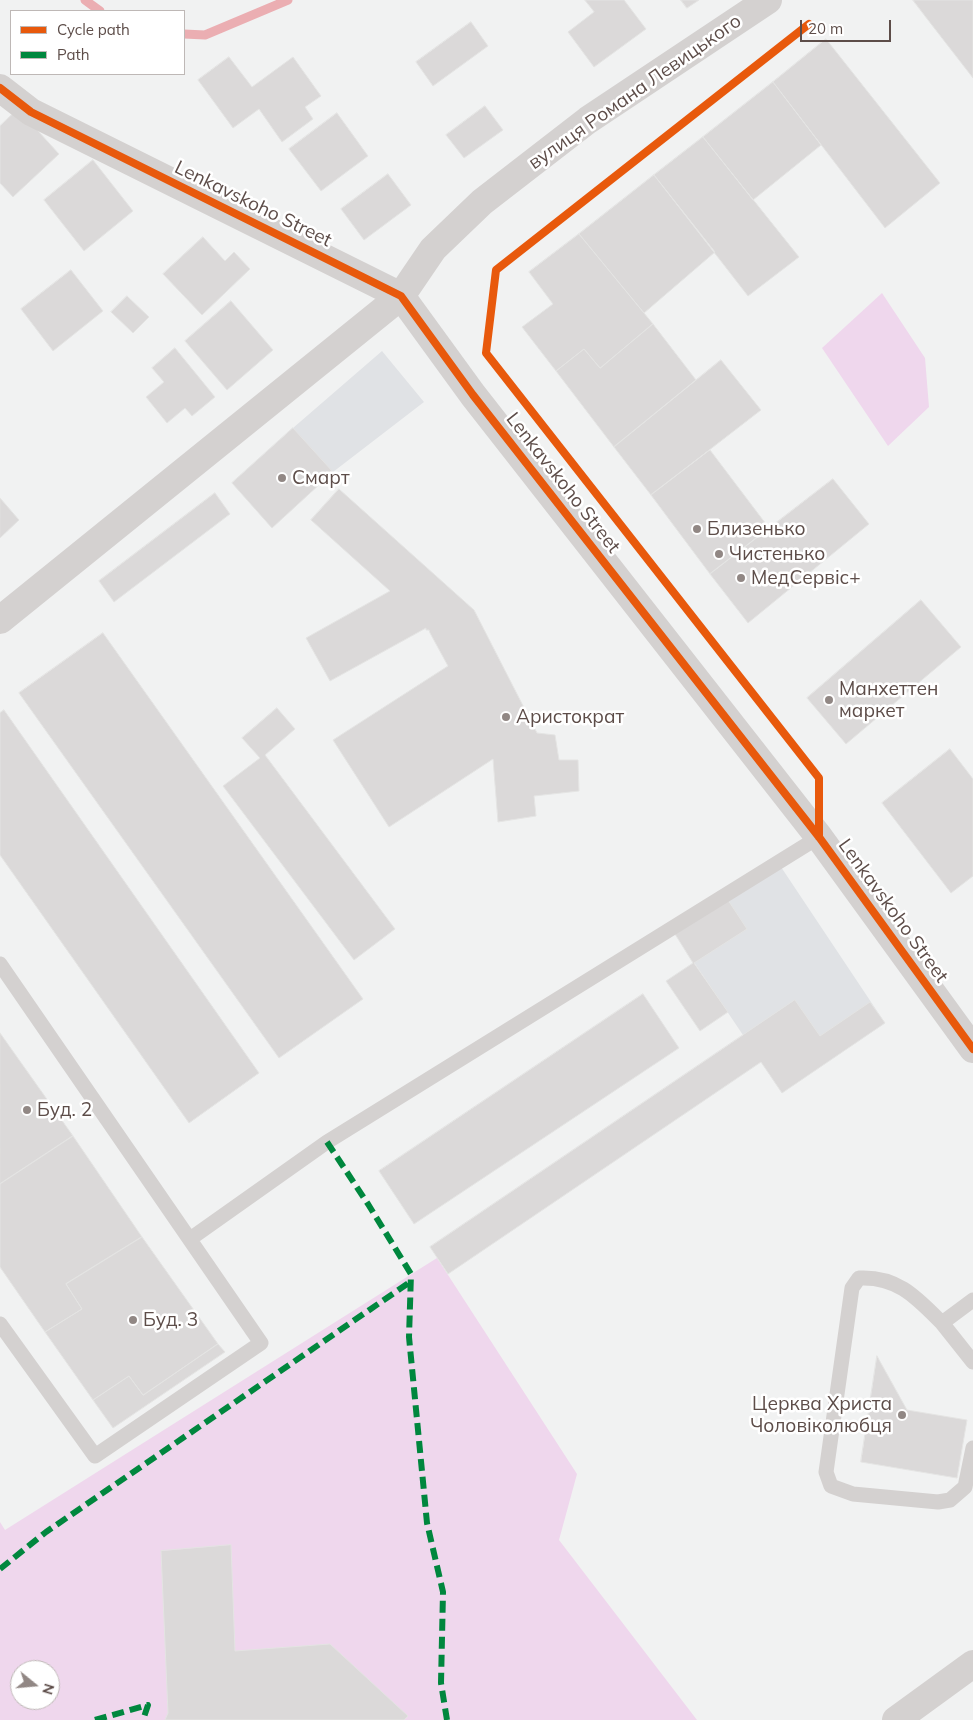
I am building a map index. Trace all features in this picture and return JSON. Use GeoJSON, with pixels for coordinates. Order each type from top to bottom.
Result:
{"type":"FeatureCollection","features":[{"type":"Feature","properties":{"kind":"street","name":"вулиця Романа Левицького"},"geometry":{"type":"LineString","coordinates":[[0,620],[401,296],[433,249],[482,202],[588,120],[768,0]]}},
{"type":"Feature","properties":{"kind":"street","name":"Lenkavskoho Street"},"geometry":{"type":"LineString","coordinates":[[4,96],[30,112],[401,296],[473,395],[819,837],[973,1049]]}},
{"type":"Feature","properties":{"kind":"street"},"geometry":{"type":"LineString","coordinates":[[896,1720],[973,1664]]}},
{"type":"Feature","properties":{"kind":"lane"},"geometry":{"type":"LineString","coordinates":[[190,1239],[327,1142],[819,837]]}},
{"type":"Feature","properties":{"kind":"lane"},"geometry":{"type":"LineString","coordinates":[[0,964],[261,1343],[95,1456],[0,1324]]}},
{"type":"Feature","properties":{"kind":"lane"},"geometry":{"type":"LineString","coordinates":[[973,1362],[942,1323],[914,1295],[894,1284],[874,1277],[859,1278],[852,1288],[826,1472],[831,1486],[853,1494],[938,1502],[950,1500],[965,1486],[973,1448]]}},
{"type":"Feature","properties":{"kind":"lane"},"geometry":{"type":"LineString","coordinates":[[942,1323],[973,1300]]}},
{"type":"Feature","properties":{"kind":"shaded area"},"geometry":{"type":"Polygon","coordinates":[[[882,293],[925,358],[929,407],[888,446],[822,348],[882,293]]]}},
{"type":"Feature","properties":{"kind":"shaded area"},"geometry":{"type":"Polygon","coordinates":[[[382,351],[424,402],[333,472],[272,528],[232,483],[382,351]]]}},
{"type":"Feature","properties":{"kind":"shaded area"},"geometry":{"type":"Polygon","coordinates":[[[781,867],[885,1023],[782,1093],[675,934],[781,867]]]}},
{"type":"Feature","properties":{"kind":"shaded area"},"geometry":{"type":"Polygon","coordinates":[[[437,1258],[577,1474],[559,1540],[697,1720],[0,1720],[0,1522],[5,1530],[437,1258]]]}},
{"type":"Feature","properties":{"kind":"building"},"geometry":{"type":"Polygon","coordinates":[[[585,0],[624,0],[646,29],[594,67],[568,32],[594,12],[585,0]]]}},
{"type":"Feature","properties":{"kind":"building"},"geometry":{"type":"Polygon","coordinates":[[[681,0],[699,0],[687,8],[681,0]]]}},
{"type":"Feature","properties":{"kind":"building"},"geometry":{"type":"Polygon","coordinates":[[[913,0],[973,0],[973,78],[928,20],[913,0]]]}},
{"type":"Feature","properties":{"kind":"building"},"geometry":{"type":"Polygon","coordinates":[[[471,22],[488,46],[433,86],[416,62],[471,22]]]}},
{"type":"Feature","properties":{"kind":"building"},"geometry":{"type":"Polygon","coordinates":[[[826,39],[940,183],[885,228],[773,82],[826,39]]]}},
{"type":"Feature","properties":{"kind":"building"},"geometry":{"type":"Polygon","coordinates":[[[229,57],[252,87],[293,57],[321,96],[305,107],[313,119],[282,142],[259,109],[233,128],[198,80],[229,57]]]}},
{"type":"Feature","properties":{"kind":"building"},"geometry":{"type":"Polygon","coordinates":[[[773,82],[821,145],[753,200],[703,137],[773,82]]]}},
{"type":"Feature","properties":{"kind":"building"},"geometry":{"type":"Polygon","coordinates":[[[485,106],[503,130],[464,158],[446,135],[485,106]]]}},
{"type":"Feature","properties":{"kind":"building"},"geometry":{"type":"Polygon","coordinates":[[[18,109],[59,154],[13,197],[0,183],[0,126],[18,109]]]}},
{"type":"Feature","properties":{"kind":"building"},"geometry":{"type":"Polygon","coordinates":[[[337,113],[368,156],[321,191],[289,149],[337,113]]]}},
{"type":"Feature","properties":{"kind":"building"},"geometry":{"type":"Polygon","coordinates":[[[703,137],[799,257],[748,296],[654,175],[703,137]]]}},
{"type":"Feature","properties":{"kind":"building"},"geometry":{"type":"Polygon","coordinates":[[[93,160],[133,211],[84,251],[44,200],[93,160]]]}},
{"type":"Feature","properties":{"kind":"building"},"geometry":{"type":"Polygon","coordinates":[[[388,174],[411,205],[364,240],[341,209],[388,174]]]}},
{"type":"Feature","properties":{"kind":"building"},"geometry":{"type":"Polygon","coordinates":[[[654,175],[715,252],[644,313],[579,234],[654,175]]]}},
{"type":"Feature","properties":{"kind":"building"},"geometry":{"type":"Polygon","coordinates":[[[579,234],[653,324],[600,368],[584,349],[556,371],[522,327],[553,304],[529,272],[579,234]]]}},
{"type":"Feature","properties":{"kind":"building"},"geometry":{"type":"Polygon","coordinates":[[[203,237],[225,261],[234,252],[250,269],[202,315],[163,274],[203,237]]]}},
{"type":"Feature","properties":{"kind":"building"},"geometry":{"type":"Polygon","coordinates":[[[71,270],[103,311],[53,351],[21,309],[71,270]]]}},
{"type":"Feature","properties":{"kind":"building"},"geometry":{"type":"Polygon","coordinates":[[[127,296],[149,317],[133,333],[111,312],[127,296]]]}},
{"type":"Feature","properties":{"kind":"building"},"geometry":{"type":"Polygon","coordinates":[[[231,301],[273,350],[227,390],[185,341],[231,301]]]}},
{"type":"Feature","properties":{"kind":"building"},"geometry":{"type":"Polygon","coordinates":[[[653,324],[696,380],[614,447],[556,371],[584,349],[600,368],[653,324]]]}},
{"type":"Feature","properties":{"kind":"building"},"geometry":{"type":"Polygon","coordinates":[[[175,348],[215,397],[192,416],[185,408],[167,423],[146,397],[164,382],[152,368],[175,348]]]}},
{"type":"Feature","properties":{"kind":"building"},"geometry":{"type":"Polygon","coordinates":[[[721,360],[761,410],[651,495],[614,447],[721,360]]]}},
{"type":"Feature","properties":{"kind":"building","name":"Смарт"},"geometry":{"type":"Polygon","coordinates":[[[293,428],[333,472],[272,528],[232,483],[293,428]]]}},
{"type":"Feature","properties":{"kind":"building"},"geometry":{"type":"Polygon","coordinates":[[[710,450],[769,528],[710,574],[651,495],[710,450]]]}},
{"type":"Feature","properties":{"kind":"building"},"geometry":{"type":"Polygon","coordinates":[[[833,479],[869,524],[748,623],[710,574],[833,479]]]}},
{"type":"Feature","properties":{"kind":"building"},"geometry":{"type":"Polygon","coordinates":[[[339,489],[474,610],[537,733],[555,735],[559,760],[578,760],[579,791],[534,796],[536,816],[498,822],[493,759],[389,827],[333,740],[448,666],[429,630],[426,630],[426,628],[330,681],[306,638],[390,591],[311,520],[339,489]]]}},
{"type":"Feature","properties":{"kind":"building"},"geometry":{"type":"Polygon","coordinates":[[[215,493],[230,514],[114,602],[99,581],[215,493]]]}},
{"type":"Feature","properties":{"kind":"building"},"geometry":{"type":"Polygon","coordinates":[[[0,498],[19,520],[0,538],[0,498]]]}},
{"type":"Feature","properties":{"kind":"building"},"geometry":{"type":"Polygon","coordinates":[[[921,600],[961,647],[846,744],[807,698],[921,600]]]}},
{"type":"Feature","properties":{"kind":"building"},"geometry":{"type":"Polygon","coordinates":[[[103,633],[363,999],[279,1058],[19,693],[103,633]]]}},
{"type":"Feature","properties":{"kind":"building"},"geometry":{"type":"Polygon","coordinates":[[[277,708],[295,729],[265,755],[395,929],[354,960],[223,786],[260,758],[242,738],[277,708]]]}},
{"type":"Feature","properties":{"kind":"building"},"geometry":{"type":"Polygon","coordinates":[[[4,710],[259,1073],[189,1123],[0,855],[0,713],[4,710]]]}},
{"type":"Feature","properties":{"kind":"building"},"geometry":{"type":"Polygon","coordinates":[[[950,749],[973,779],[973,876],[951,893],[882,803],[950,749]]]}},
{"type":"Feature","properties":{"kind":"building"},"geometry":{"type":"Polygon","coordinates":[[[728,900],[747,929],[694,963],[728,1012],[700,1031],[666,981],[693,963],[675,934],[728,900]]]}},
{"type":"Feature","properties":{"kind":"building"},"geometry":{"type":"Polygon","coordinates":[[[643,994],[679,1048],[414,1224],[379,1171],[643,994]]]}},
{"type":"Feature","properties":{"kind":"building"},"geometry":{"type":"Polygon","coordinates":[[[795,1000],[820,1036],[870,1002],[885,1023],[782,1093],[761,1062],[448,1274],[430,1247],[795,1000]]]}},
{"type":"Feature","properties":{"kind":"building","name":"Буд. 2"},"geometry":{"type":"Polygon","coordinates":[[[0,1033],[73,1136],[0,1184],[0,1033]]]}},
{"type":"Feature","properties":{"kind":"building"},"geometry":{"type":"Polygon","coordinates":[[[73,1136],[142,1237],[66,1284],[82,1309],[45,1332],[0,1267],[0,1184],[73,1136]]]}},
{"type":"Feature","properties":{"kind":"building","name":"Буд. 3"},"geometry":{"type":"Polygon","coordinates":[[[142,1237],[218,1344],[143,1395],[129,1376],[93,1400],[45,1332],[82,1309],[66,1284],[142,1237]]]}},
{"type":"Feature","properties":{"kind":"building"},"geometry":{"type":"Polygon","coordinates":[[[218,1344],[225,1352],[113,1428],[93,1400],[129,1376],[143,1395],[218,1344]]]}},
{"type":"Feature","properties":{"kind":"building","name":"Церква Христа Чоловіколюбця"},"geometry":{"type":"Polygon","coordinates":[[[877,1356],[907,1410],[967,1420],[957,1478],[861,1462],[877,1356]]]}},
{"type":"Feature","properties":{"kind":"building"},"geometry":{"type":"Polygon","coordinates":[[[231,1545],[235,1651],[330,1644],[408,1716],[404,1720],[165,1720],[168,1713],[161,1551],[231,1545]]]}},
{"type":"Feature","properties":{"kind":"waterway"},"geometry":{"type":"LineString","coordinates":[[85,0],[99,10]]}},
{"type":"Feature","properties":{"kind":"waterway"},"geometry":{"type":"LineString","coordinates":[[185,34],[205,35],[288,0]]}},
{"type":"Feature","properties":{"kind":"marked path"},"geometry":{"type":"LineString","coordinates":[[327,1142],[411,1274],[409,1337],[427,1523],[443,1592],[441,1683],[447,1720]]}},
{"type":"Feature","properties":{"kind":"marked path"},"geometry":{"type":"LineString","coordinates":[[0,1569],[46,1532],[410,1282]]}},
{"type":"Feature","properties":{"kind":"marked path"},"geometry":{"type":"LineString","coordinates":[[95,1720],[148,1705],[143,1720]]}},
{"type":"Feature","properties":{"kind":"cycle path"},"geometry":{"type":"LineString","coordinates":[[809,24],[496,270],[486,353],[819,778],[819,837]]}},
{"type":"Feature","properties":{"kind":"cycle path"},"geometry":{"type":"LineString","coordinates":[[0,88],[31,112],[401,296],[473,395],[819,837],[973,1049]]}},
{"type":"Feature","properties":{"kind":"place","name":"Смарт"},"geometry":{"type":"Point","coordinates":[282,478]}},
{"type":"Feature","properties":{"kind":"place","name":"Близенько"},"geometry":{"type":"Point","coordinates":[697,529]}},
{"type":"Feature","properties":{"kind":"place","name":"Чистенько"},"geometry":{"type":"Point","coordinates":[719,554]}},
{"type":"Feature","properties":{"kind":"place","name":"МедСервіс+"},"geometry":{"type":"Point","coordinates":[741,578]}},
{"type":"Feature","properties":{"kind":"place","name":"Манхеттен маркет"},"geometry":{"type":"Point","coordinates":[829,700]}},
{"type":"Feature","properties":{"kind":"place","name":"Аристократ"},"geometry":{"type":"Point","coordinates":[506,717]}},
{"type":"Feature","properties":{"kind":"place","name":"Буд. 2"},"geometry":{"type":"Point","coordinates":[27,1110]}},
{"type":"Feature","properties":{"kind":"place","name":"Буд. 3"},"geometry":{"type":"Point","coordinates":[133,1320]}},
{"type":"Feature","properties":{"kind":"place","name":"Церква Христа Чоловіколюбця"},"geometry":{"type":"Point","coordinates":[902,1415]}}]}
